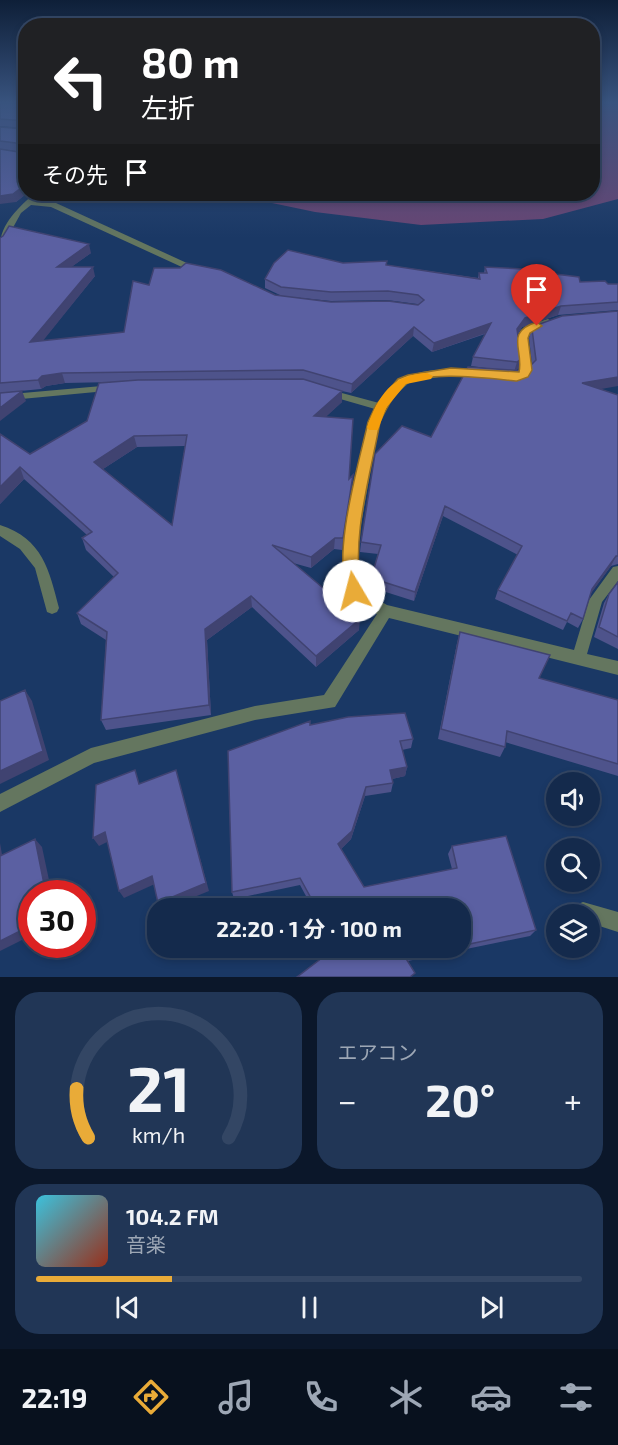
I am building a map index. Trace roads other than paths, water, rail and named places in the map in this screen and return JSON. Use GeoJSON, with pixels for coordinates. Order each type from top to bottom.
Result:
{"type":"FeatureCollection","features":[{"type":"Feature","properties":{"kind":"street"},"geometry":{"type":"LineString","coordinates":[[0,244],[27,202],[53,205],[187,266],[210,268]]}},
{"type":"Feature","properties":{"kind":"street"},"geometry":{"type":"LineString","coordinates":[[508,376],[517,377],[526,370],[522,338],[526,331],[558,320]]}},
{"type":"Feature","properties":{"kind":"street"},"geometry":{"type":"LineString","coordinates":[[490,374],[451,372],[412,377],[402,381],[380,407],[374,422],[351,539],[350,570],[354,591],[367,603],[386,611],[579,657],[618,669]]}},
{"type":"Feature","properties":{"kind":"street"},"geometry":{"type":"LineString","coordinates":[[0,398],[129,387]]}},
{"type":"Feature","properties":{"kind":"street"},"geometry":{"type":"LineString","coordinates":[[314,388],[380,407]]}},
{"type":"Feature","properties":{"kind":"street"},"geometry":{"type":"LineString","coordinates":[[0,530],[25,545],[41,566],[52,608]]}},
{"type":"Feature","properties":{"kind":"street"},"geometry":{"type":"LineString","coordinates":[[579,657],[596,600],[618,571]]}},
{"type":"Feature","properties":{"kind":"street"},"geometry":{"type":"LineString","coordinates":[[0,803],[91,756],[255,713],[329,702],[386,611]]}},
{"type":"Feature","properties":{"kind":"street"},"geometry":{"type":"LineString","coordinates":[[600,917],[618,922]]}}]}
